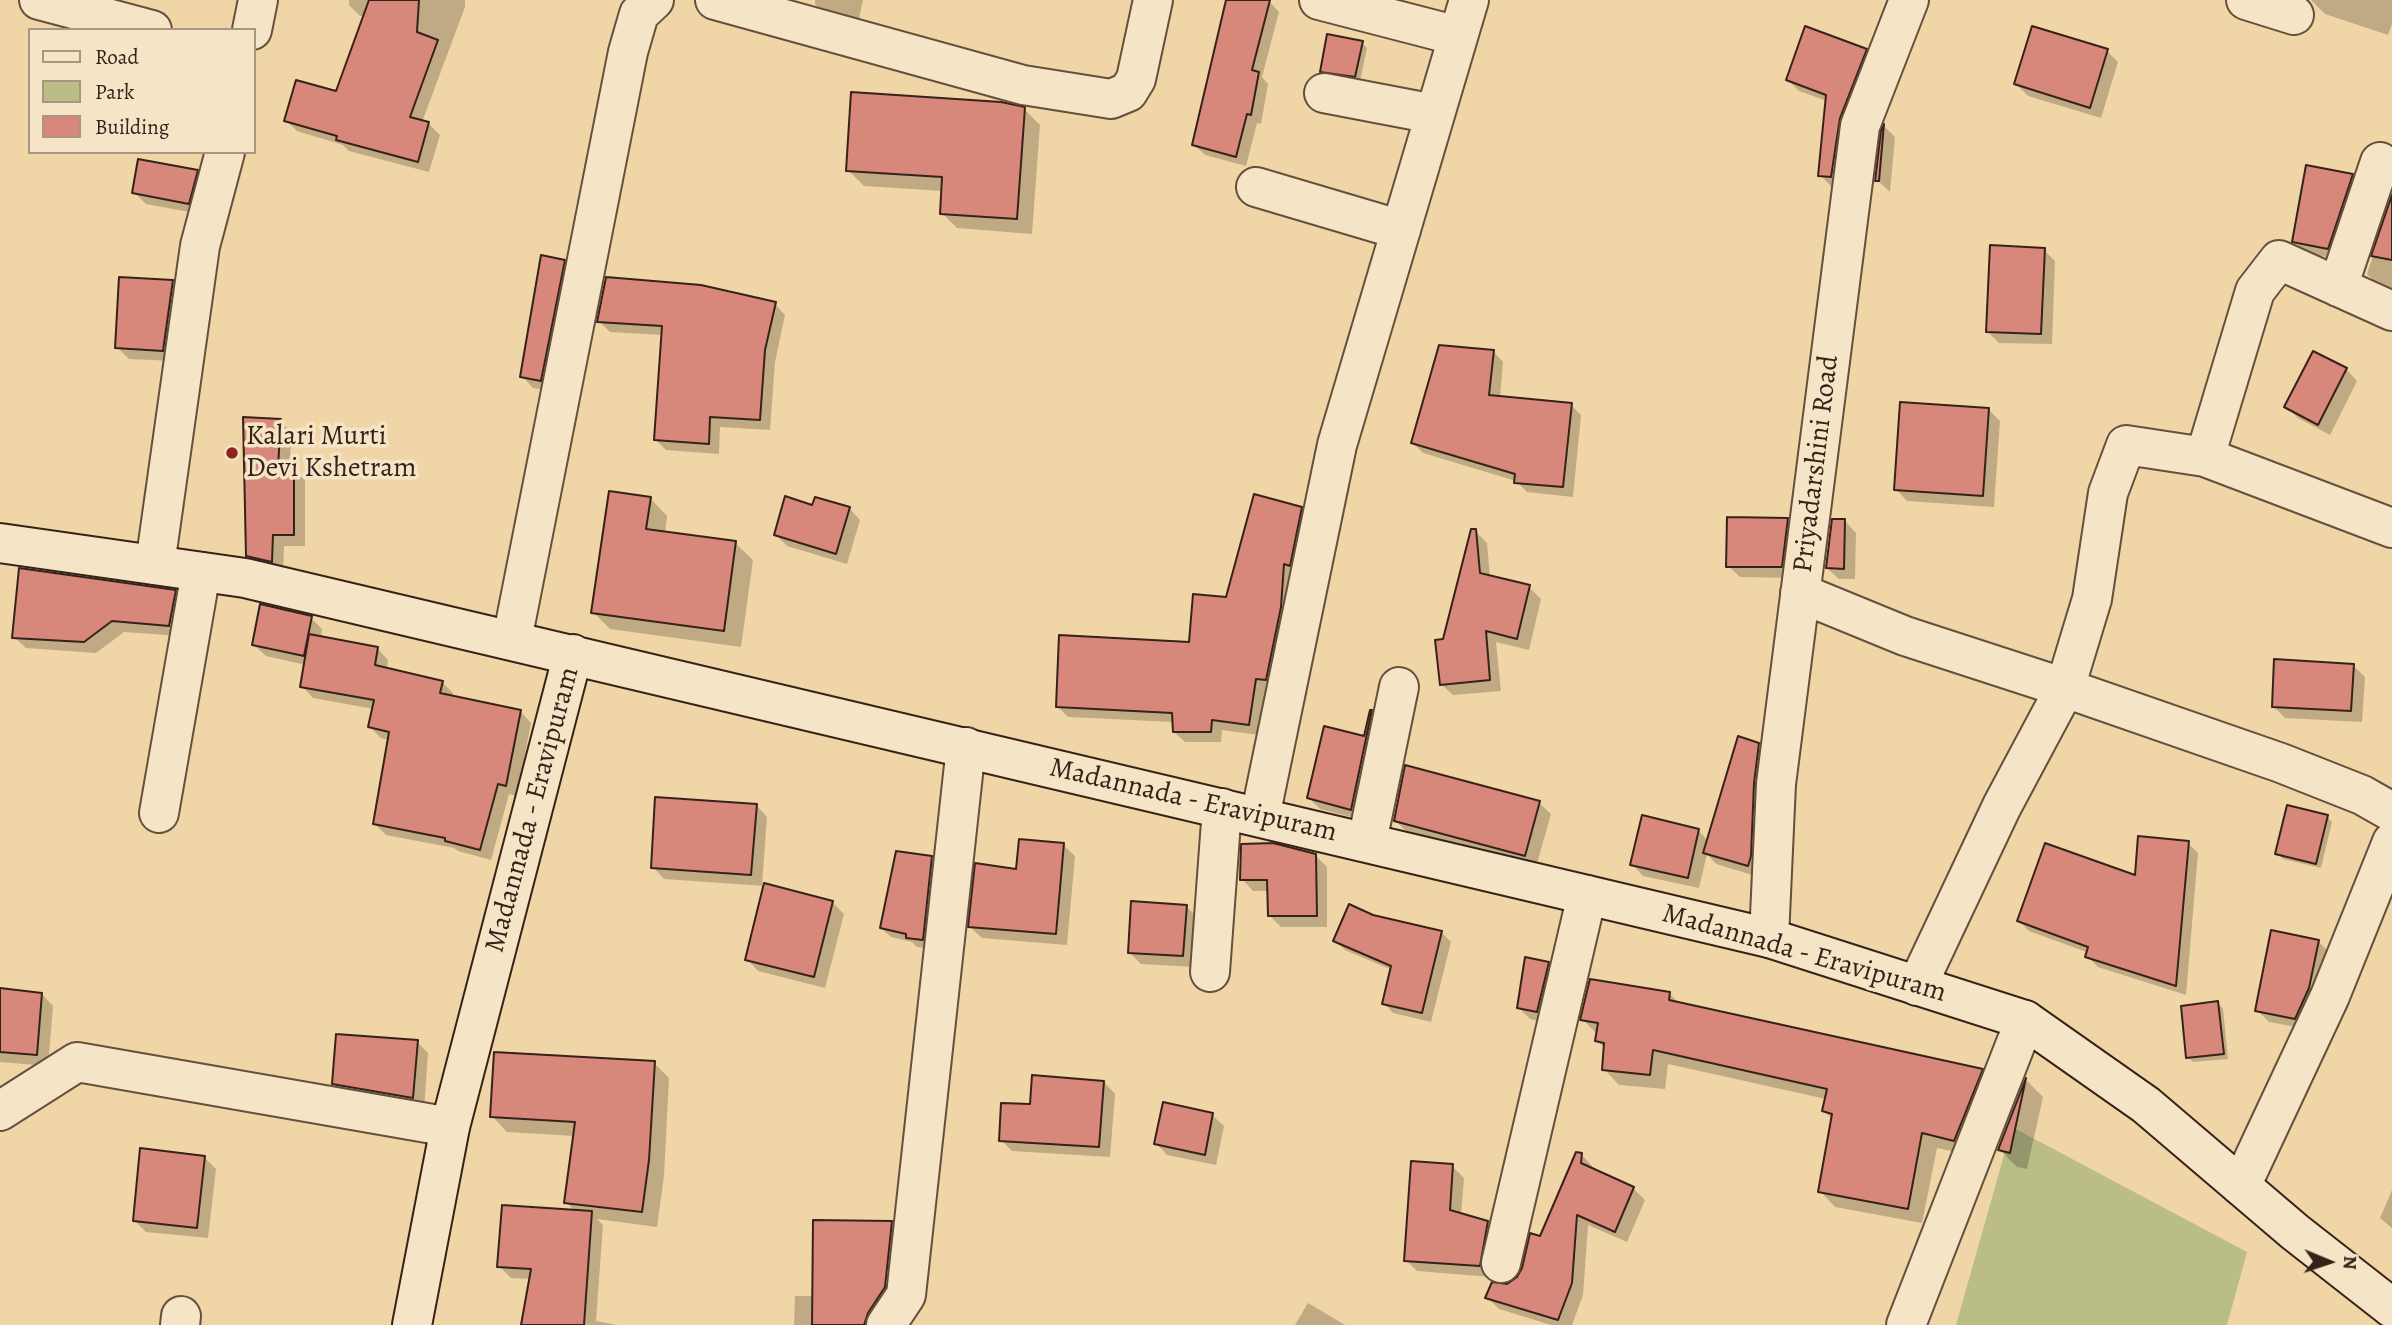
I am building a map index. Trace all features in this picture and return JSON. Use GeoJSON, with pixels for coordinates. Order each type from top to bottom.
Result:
{"type":"FeatureCollection","features":[{"type":"Feature","properties":{"kind":"street"},"geometry":{"type":"LineString","coordinates":[[39,0],[144,28]]}},
{"type":"Feature","properties":{"kind":"street"},"geometry":{"type":"LineString","coordinates":[[252,28],[258,0]]}},
{"type":"Feature","properties":{"kind":"street"},"geometry":{"type":"LineString","coordinates":[[512,640],[628,52],[639,14],[654,0]]}},
{"type":"Feature","properties":{"kind":"street"},"geometry":{"type":"LineString","coordinates":[[715,0],[1023,85],[1111,99],[1128,92],[1136,79],[1153,0]]}},
{"type":"Feature","properties":{"kind":"street"},"geometry":{"type":"LineString","coordinates":[[1259,817],[1336,445],[1463,18],[1319,0]]}},
{"type":"Feature","properties":{"kind":"street","name":"Priyadarshini Road"},"geometry":{"type":"LineString","coordinates":[[1769,938],[1776,783],[1860,126],[1909,0]]}},
{"type":"Feature","properties":{"kind":"street"},"geometry":{"type":"LineString","coordinates":[[2246,0],[2294,15]]}},
{"type":"Feature","properties":{"kind":"street"},"geometry":{"type":"LineString","coordinates":[[1324,93],[1434,114]]}},
{"type":"Feature","properties":{"kind":"street"},"geometry":{"type":"LineString","coordinates":[[155,565],[200,246],[224,154]]}},
{"type":"Feature","properties":{"kind":"street"},"geometry":{"type":"LineString","coordinates":[[2338,287],[2380,162]]}},
{"type":"Feature","properties":{"kind":"street"},"geometry":{"type":"LineString","coordinates":[[1256,187],[1401,230]]}},
{"type":"Feature","properties":{"kind":"street"},"geometry":{"type":"LineString","coordinates":[[2205,457],[2255,291],[2279,260],[2392,311]]}},
{"type":"Feature","properties":{"kind":"street"},"geometry":{"type":"LineString","coordinates":[[1917,986],[2002,806],[2064,688],[2092,599],[2108,493],[2126,444],[2205,457],[2392,528]]}},
{"type":"Feature","properties":{"kind":"street"},"geometry":{"type":"LineString","coordinates":[[0,544],[245,578],[573,654]]}},
{"type":"Feature","properties":{"kind":"street"},"geometry":{"type":"LineString","coordinates":[[159,813],[201,572]]}},
{"type":"Feature","properties":{"kind":"street"},"geometry":{"type":"LineString","coordinates":[[1800,593],[1905,636],[2281,763],[2362,795],[2392,812]]}},
{"type":"Feature","properties":{"kind":"street","name":"Madannada - Eravipuram"},"geometry":{"type":"LineString","coordinates":[[412,1325],[450,1127],[573,654],[1769,938],[2025,1020],[2146,1105],[2295,1232],[2392,1308]]}},
{"type":"Feature","properties":{"kind":"street"},"geometry":{"type":"LineString","coordinates":[[1367,842],[1399,687]]}},
{"type":"Feature","properties":{"kind":"street"},"geometry":{"type":"LineString","coordinates":[[886,1325],[906,1295],[966,747]]}},
{"type":"Feature","properties":{"kind":"street"},"geometry":{"type":"LineString","coordinates":[[1210,972],[1222,808]]}},
{"type":"Feature","properties":{"kind":"street"},"geometry":{"type":"LineString","coordinates":[[2241,1186],[2330,996],[2392,842]]}},
{"type":"Feature","properties":{"kind":"street"},"geometry":{"type":"LineString","coordinates":[[1501,1263],[1587,895]]}},
{"type":"Feature","properties":{"kind":"street"},"geometry":{"type":"LineString","coordinates":[[1906,1325],[2025,1020]]}},
{"type":"Feature","properties":{"kind":"street"},"geometry":{"type":"LineString","coordinates":[[0,1111],[77,1062],[450,1127]]}},
{"type":"Feature","properties":{"kind":"green space"},"geometry":{"type":"Polygon","coordinates":[[[2012,1127],[2247,1252],[2227,1325],[1956,1325],[2012,1127]]]}},
{"type":"Feature","properties":{"kind":"building"},"geometry":{"type":"Polygon","coordinates":[[[369,0],[419,0],[417,32],[438,40],[410,117],[429,122],[418,162],[336,140],[337,136],[284,121],[296,80],[336,91],[369,0]]]}},
{"type":"Feature","properties":{"kind":"building"},"geometry":{"type":"Polygon","coordinates":[[[1226,0],[1270,0],[1252,70],[1259,72],[1251,115],[1247,114],[1236,157],[1192,145],[1226,0]]]}},
{"type":"Feature","properties":{"kind":"building"},"geometry":{"type":"Polygon","coordinates":[[[1805,26],[1867,49],[1840,118],[1831,177],[1818,176],[1826,95],[1786,80],[1805,26]]]}},
{"type":"Feature","properties":{"kind":"building"},"geometry":{"type":"Polygon","coordinates":[[[2032,26],[2108,49],[2090,108],[2014,84],[2032,26]]]}},
{"type":"Feature","properties":{"kind":"building"},"geometry":{"type":"Polygon","coordinates":[[[1327,34],[1363,41],[1355,77],[1320,72],[1327,34]]]}},
{"type":"Feature","properties":{"kind":"building"},"geometry":{"type":"Polygon","coordinates":[[[851,92],[1001,102],[1025,107],[1017,219],[940,214],[942,177],[846,171],[851,92]]]}},
{"type":"Feature","properties":{"kind":"building"},"geometry":{"type":"Polygon","coordinates":[[[1884,124],[1879,181],[1875,181],[1881,131],[1884,124]]]}},
{"type":"Feature","properties":{"kind":"building"},"geometry":{"type":"Polygon","coordinates":[[[138,159],[198,170],[189,204],[132,193],[138,159]]]}},
{"type":"Feature","properties":{"kind":"building"},"geometry":{"type":"Polygon","coordinates":[[[2306,165],[2353,174],[2328,249],[2292,242],[2306,165]]]}},
{"type":"Feature","properties":{"kind":"building"},"geometry":{"type":"Polygon","coordinates":[[[2392,195],[2392,260],[2371,256],[2392,195]]]}},
{"type":"Feature","properties":{"kind":"building"},"geometry":{"type":"Polygon","coordinates":[[[1990,245],[2045,248],[2041,334],[1986,332],[1990,245]]]}},
{"type":"Feature","properties":{"kind":"building"},"geometry":{"type":"Polygon","coordinates":[[[541,255],[565,260],[541,381],[520,377],[541,255]]]}},
{"type":"Feature","properties":{"kind":"building"},"geometry":{"type":"Polygon","coordinates":[[[119,277],[173,280],[163,351],[115,348],[119,277]]]}},
{"type":"Feature","properties":{"kind":"building"},"geometry":{"type":"Polygon","coordinates":[[[606,277],[701,285],[776,302],[765,350],[760,420],[710,417],[709,444],[654,440],[662,326],[597,322],[606,277]]]}},
{"type":"Feature","properties":{"kind":"building"},"geometry":{"type":"Polygon","coordinates":[[[1439,345],[1494,350],[1489,395],[1572,403],[1563,487],[1514,483],[1515,474],[1411,443],[1439,345]]]}},
{"type":"Feature","properties":{"kind":"building"},"geometry":{"type":"Polygon","coordinates":[[[2313,351],[2347,368],[2318,425],[2284,407],[2313,351]]]}},
{"type":"Feature","properties":{"kind":"building"},"geometry":{"type":"Polygon","coordinates":[[[1900,402],[1989,408],[1983,496],[1894,490],[1900,402]]]}},
{"type":"Feature","properties":{"kind":"building"},"geometry":{"type":"Polygon","coordinates":[[[243,417],[281,419],[278,467],[294,467],[294,535],[273,535],[272,562],[246,556],[243,417]]]}},
{"type":"Feature","properties":{"kind":"building"},"geometry":{"type":"Polygon","coordinates":[[[609,491],[651,497],[646,529],[736,541],[724,631],[591,613],[609,491]]]}},
{"type":"Feature","properties":{"kind":"building"},"geometry":{"type":"Polygon","coordinates":[[[1254,494],[1302,507],[1290,566],[1284,564],[1281,607],[1266,680],[1256,679],[1249,725],[1212,720],[1211,732],[1173,732],[1172,713],[1056,707],[1059,635],[1189,642],[1193,594],[1226,597],[1254,494]]]}},
{"type":"Feature","properties":{"kind":"building"},"geometry":{"type":"Polygon","coordinates":[[[785,496],[812,505],[815,497],[850,507],[836,554],[774,535],[785,496]]]}},
{"type":"Feature","properties":{"kind":"building"},"geometry":{"type":"Polygon","coordinates":[[[1727,517],[1788,518],[1782,567],[1726,567],[1727,517]]]}},
{"type":"Feature","properties":{"kind":"building"},"geometry":{"type":"Polygon","coordinates":[[[1832,519],[1845,519],[1844,569],[1826,568],[1832,519]]]}},
{"type":"Feature","properties":{"kind":"building"},"geometry":{"type":"Polygon","coordinates":[[[1471,529],[1476,529],[1480,573],[1530,585],[1517,639],[1486,631],[1490,680],[1440,685],[1435,640],[1443,639],[1471,529]]]}},
{"type":"Feature","properties":{"kind":"building"},"geometry":{"type":"Polygon","coordinates":[[[19,568],[176,590],[169,626],[112,621],[84,642],[12,638],[19,568]]]}},
{"type":"Feature","properties":{"kind":"building"},"geometry":{"type":"Polygon","coordinates":[[[260,604],[312,616],[304,656],[252,645],[260,604]]]}},
{"type":"Feature","properties":{"kind":"building"},"geometry":{"type":"Polygon","coordinates":[[[309,634],[378,647],[375,665],[443,681],[440,693],[521,710],[506,786],[498,784],[480,850],[445,841],[445,838],[373,824],[389,732],[368,727],[374,700],[300,687],[309,634]]]}},
{"type":"Feature","properties":{"kind":"building"},"geometry":{"type":"Polygon","coordinates":[[[2274,659],[2354,664],[2351,711],[2272,707],[2274,659]]]}},
{"type":"Feature","properties":{"kind":"building"},"geometry":{"type":"Polygon","coordinates":[[[1370,710],[1351,810],[1307,798],[1324,726],[1364,736],[1370,710]]]}},
{"type":"Feature","properties":{"kind":"building"},"geometry":{"type":"Polygon","coordinates":[[[1738,736],[1759,743],[1748,866],[1703,853],[1738,736]]]}},
{"type":"Feature","properties":{"kind":"building"},"geometry":{"type":"Polygon","coordinates":[[[1405,765],[1540,801],[1525,856],[1394,821],[1405,765]]]}},
{"type":"Feature","properties":{"kind":"building"},"geometry":{"type":"Polygon","coordinates":[[[655,797],[757,804],[751,875],[651,868],[655,797]]]}},
{"type":"Feature","properties":{"kind":"building"},"geometry":{"type":"Polygon","coordinates":[[[2287,805],[2328,815],[2316,864],[2275,854],[2287,805]]]}},
{"type":"Feature","properties":{"kind":"building"},"geometry":{"type":"Polygon","coordinates":[[[1642,815],[1699,829],[1688,878],[1630,865],[1642,815]]]}},
{"type":"Feature","properties":{"kind":"building"},"geometry":{"type":"Polygon","coordinates":[[[2138,836],[2189,841],[2176,986],[2085,957],[2088,947],[2017,921],[2045,843],[2135,875],[2138,836]]]}},
{"type":"Feature","properties":{"kind":"building"},"geometry":{"type":"Polygon","coordinates":[[[1019,839],[1064,843],[1056,934],[968,927],[975,863],[1016,869],[1019,839]]]}},
{"type":"Feature","properties":{"kind":"building"},"geometry":{"type":"Polygon","coordinates":[[[1273,843],[1316,854],[1317,916],[1268,916],[1267,880],[1240,880],[1241,844],[1273,843]]]}},
{"type":"Feature","properties":{"kind":"building"},"geometry":{"type":"Polygon","coordinates":[[[896,851],[932,856],[923,940],[906,938],[906,934],[880,928],[896,851]]]}},
{"type":"Feature","properties":{"kind":"building"},"geometry":{"type":"Polygon","coordinates":[[[764,883],[833,901],[814,977],[745,960],[764,883]]]}},
{"type":"Feature","properties":{"kind":"building"},"geometry":{"type":"Polygon","coordinates":[[[1131,901],[1187,905],[1183,956],[1128,953],[1131,901]]]}},
{"type":"Feature","properties":{"kind":"building"},"geometry":{"type":"Polygon","coordinates":[[[1349,904],[1373,915],[1442,931],[1422,1013],[1382,1004],[1391,966],[1333,941],[1349,904]]]}},
{"type":"Feature","properties":{"kind":"building"},"geometry":{"type":"Polygon","coordinates":[[[2271,930],[2319,940],[2309,988],[2295,1019],[2255,1011],[2271,930]]]}},
{"type":"Feature","properties":{"kind":"building"},"geometry":{"type":"Polygon","coordinates":[[[1525,957],[1549,962],[1537,1012],[1517,1008],[1525,957]]]}},
{"type":"Feature","properties":{"kind":"building"},"geometry":{"type":"Polygon","coordinates":[[[1590,979],[1670,992],[1669,1000],[1983,1069],[1954,1141],[1922,1133],[1908,1209],[1818,1192],[1832,1114],[1822,1111],[1827,1089],[1653,1050],[1650,1075],[1602,1070],[1604,1043],[1595,1041],[1598,1023],[1580,1020],[1590,979]]]}},
{"type":"Feature","properties":{"kind":"building"},"geometry":{"type":"Polygon","coordinates":[[[0,988],[42,993],[37,1055],[0,1052],[0,988]]]}},
{"type":"Feature","properties":{"kind":"building"},"geometry":{"type":"Polygon","coordinates":[[[2218,1001],[2224,1054],[2186,1058],[2181,1006],[2218,1001]]]}},
{"type":"Feature","properties":{"kind":"building"},"geometry":{"type":"Polygon","coordinates":[[[336,1034],[418,1040],[413,1098],[332,1084],[336,1034]]]}},
{"type":"Feature","properties":{"kind":"building"},"geometry":{"type":"Polygon","coordinates":[[[494,1052],[655,1061],[649,1160],[642,1212],[564,1203],[575,1122],[490,1117],[494,1052]]]}},
{"type":"Feature","properties":{"kind":"building"},"geometry":{"type":"Polygon","coordinates":[[[1032,1075],[1104,1081],[1099,1147],[999,1141],[1001,1103],[1030,1104],[1032,1075]]]}},
{"type":"Feature","properties":{"kind":"building"},"geometry":{"type":"Polygon","coordinates":[[[2026,1078],[2010,1153],[1998,1150],[2026,1078]]]}},
{"type":"Feature","properties":{"kind":"building"},"geometry":{"type":"Polygon","coordinates":[[[1163,1102],[1213,1113],[1205,1155],[1154,1144],[1163,1102]]]}},
{"type":"Feature","properties":{"kind":"building"},"geometry":{"type":"Polygon","coordinates":[[[140,1148],[205,1156],[197,1228],[133,1221],[140,1148]]]}},
{"type":"Feature","properties":{"kind":"building"},"geometry":{"type":"Polygon","coordinates":[[[1576,1152],[1582,1153],[1581,1163],[1634,1187],[1615,1232],[1577,1215],[1572,1283],[1558,1320],[1485,1298],[1492,1282],[1507,1284],[1517,1277],[1522,1268],[1530,1233],[1540,1236],[1576,1152]]]}},
{"type":"Feature","properties":{"kind":"building"},"geometry":{"type":"Polygon","coordinates":[[[1411,1161],[1453,1164],[1450,1210],[1488,1221],[1480,1266],[1404,1261],[1411,1161]]]}},
{"type":"Feature","properties":{"kind":"building"},"geometry":{"type":"Polygon","coordinates":[[[502,1205],[592,1211],[584,1325],[521,1325],[531,1269],[497,1267],[502,1205]]]}},
{"type":"Feature","properties":{"kind":"building"},"geometry":{"type":"Polygon","coordinates":[[[813,1220],[892,1221],[885,1287],[868,1313],[864,1325],[812,1325],[813,1220]]]}},
{"type":"Feature","properties":{"kind":"place","name":"Kalari Murti Devi Kshetram"},"geometry":{"type":"Point","coordinates":[232,453]}}]}
